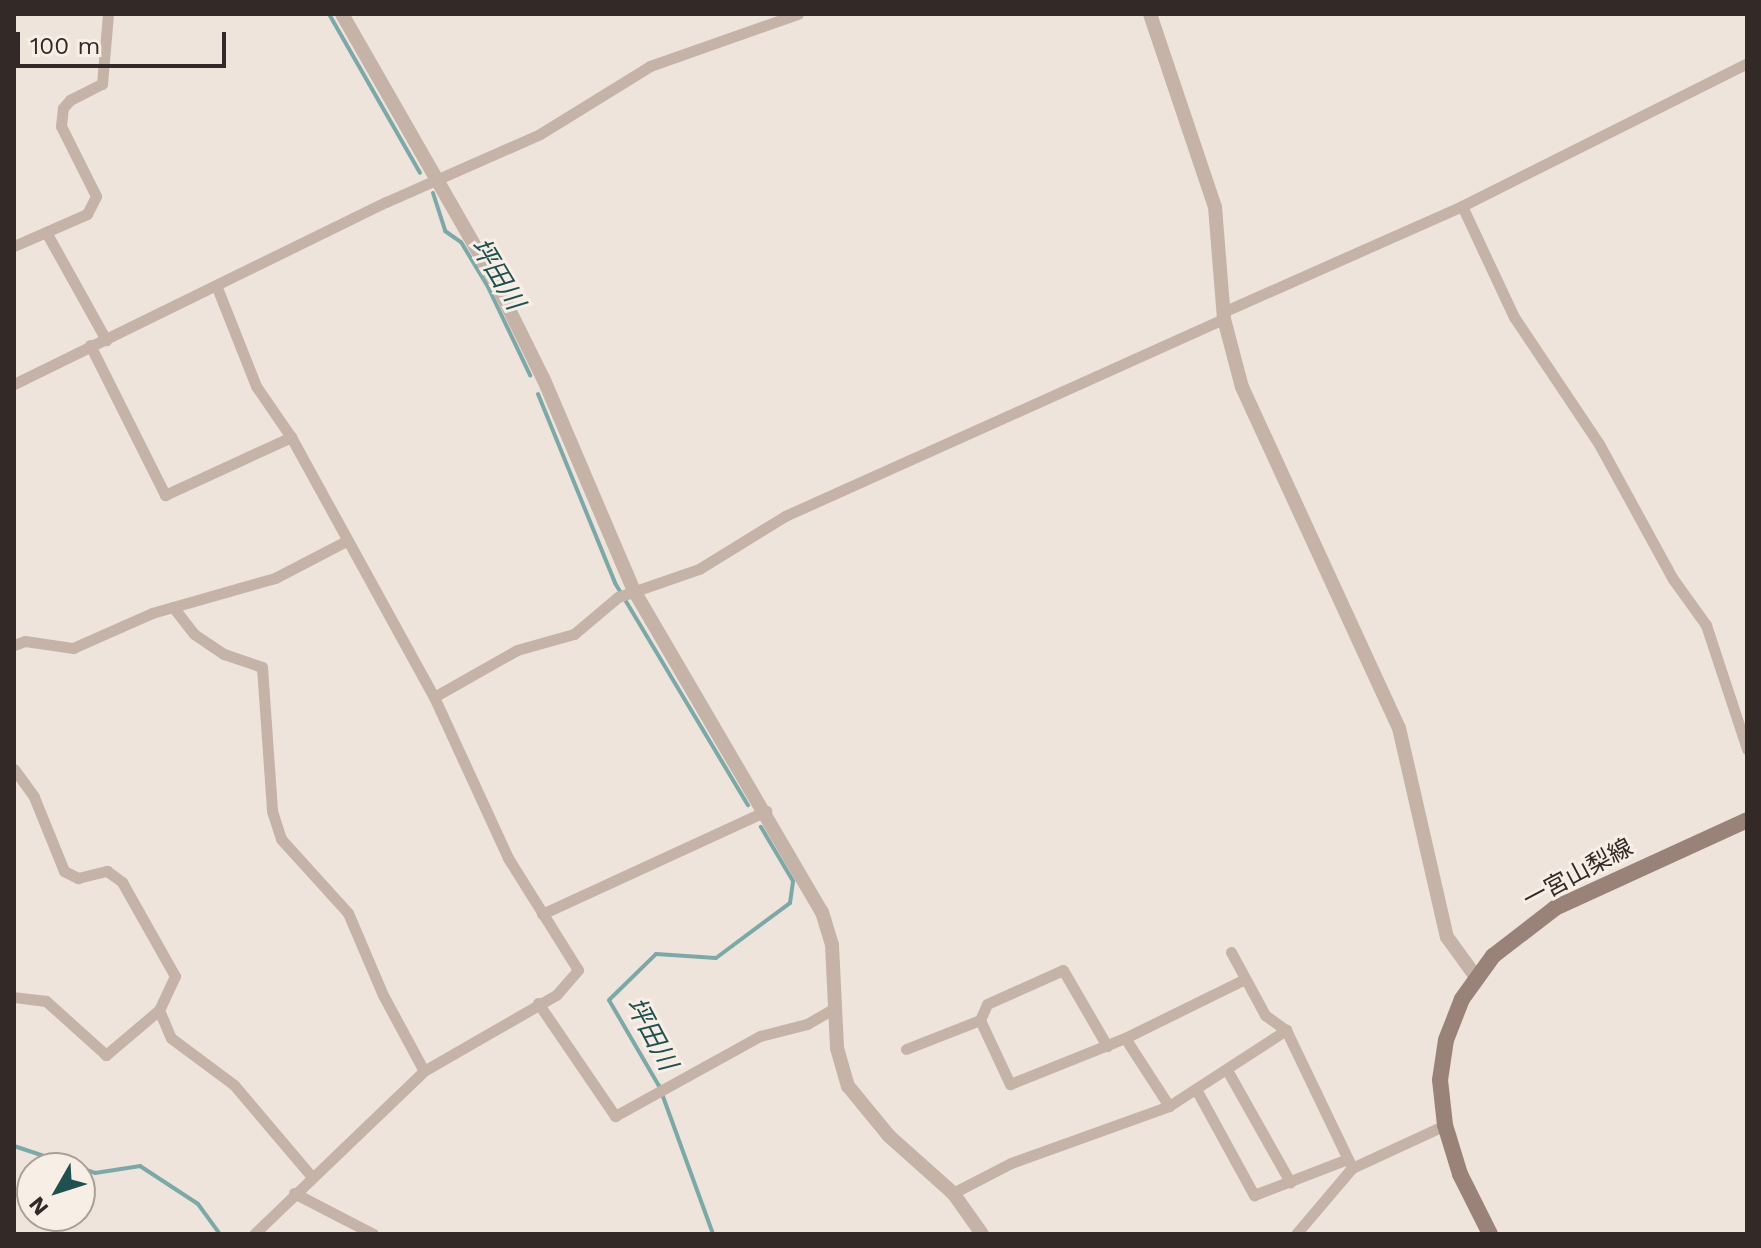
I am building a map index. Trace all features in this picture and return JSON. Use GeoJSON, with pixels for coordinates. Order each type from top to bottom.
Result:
{"type":"FeatureCollection","features":[{"type":"Feature","properties":{"kind":"main road","name":"一宮山梨線"},"geometry":{"type":"LineString","coordinates":[[1490,1234],[1460,1174],[1445,1125],[1440,1080],[1446,1040],[1476,977],[1510,941],[1555,908],[1747,820]]}},
{"type":"Feature","properties":{"kind":"street"},"geometry":{"type":"LineString","coordinates":[[14,246],[87,214],[96,196],[61,126],[63,108],[70,100],[102,84],[108,14]]}},
{"type":"Feature","properties":{"kind":"street"},"geometry":{"type":"LineString","coordinates":[[342,14],[544,380],[626,593],[766,811],[822,912],[832,945],[837,1048],[848,1086],[867,1114],[953,1193],[982,1234]]}},
{"type":"Feature","properties":{"kind":"street"},"geometry":{"type":"LineString","coordinates":[[14,384],[436,180],[540,134],[650,66],[798,14]]}},
{"type":"Feature","properties":{"kind":"street"},"geometry":{"type":"LineString","coordinates":[[1150,14],[1215,207],[1223,316],[1242,387],[1277,470],[1399,728],[1447,937],[1476,977]]}},
{"type":"Feature","properties":{"kind":"street"},"geometry":{"type":"LineString","coordinates":[[434,697],[517,650],[574,634],[626,593],[699,569],[785,516],[1462,206],[1747,63]]}},
{"type":"Feature","properties":{"kind":"street"},"geometry":{"type":"LineString","coordinates":[[1462,206],[1514,317],[1599,444],[1673,579],[1706,625],[1747,749]]}},
{"type":"Feature","properties":{"kind":"street"},"geometry":{"type":"LineString","coordinates":[[46,232],[106,340]]}},
{"type":"Feature","properties":{"kind":"street"},"geometry":{"type":"LineString","coordinates":[[216,285],[256,386],[291,437],[434,697],[508,858],[578,970],[556,995],[424,1071],[254,1234]]}},
{"type":"Feature","properties":{"kind":"street"},"geometry":{"type":"LineString","coordinates":[[90,345],[165,495],[291,437]]}},
{"type":"Feature","properties":{"kind":"street"},"geometry":{"type":"LineString","coordinates":[[14,645],[25,641],[73,648],[173,607],[275,578],[346,541]]}},
{"type":"Feature","properties":{"kind":"street"},"geometry":{"type":"LineString","coordinates":[[173,607],[194,634],[224,654],[262,667],[272,811],[281,839],[348,913],[383,995],[424,1071]]}},
{"type":"Feature","properties":{"kind":"street"},"geometry":{"type":"LineString","coordinates":[[14,769],[34,797],[64,871],[78,878],[107,871],[122,882],[175,976],[159,1010],[106,1055],[46,1001],[14,997]]}},
{"type":"Feature","properties":{"kind":"street"},"geometry":{"type":"LineString","coordinates":[[542,914],[766,811]]}},
{"type":"Feature","properties":{"kind":"street"},"geometry":{"type":"LineString","coordinates":[[1231,952],[1265,1015],[1286,1030],[1313,1078],[1348,1164]]}},
{"type":"Feature","properties":{"kind":"street"},"geometry":{"type":"LineString","coordinates":[[906,1049],[980,1020],[987,1004],[1063,970],[1107,1046]]}},
{"type":"Feature","properties":{"kind":"street"},"geometry":{"type":"LineString","coordinates":[[980,1020],[1010,1084],[1125,1038],[1245,979]]}},
{"type":"Feature","properties":{"kind":"street"},"geometry":{"type":"LineString","coordinates":[[538,1003],[615,1116],[653,1092],[760,1036],[807,1024],[835,1008]]}},
{"type":"Feature","properties":{"kind":"street"},"geometry":{"type":"LineString","coordinates":[[159,1010],[171,1038],[234,1085],[312,1177]]}},
{"type":"Feature","properties":{"kind":"street"},"geometry":{"type":"LineString","coordinates":[[953,1193],[1011,1163],[1169,1106],[1197,1091],[1286,1030]]}},
{"type":"Feature","properties":{"kind":"street"},"geometry":{"type":"LineString","coordinates":[[1125,1038],[1169,1106]]}},
{"type":"Feature","properties":{"kind":"street"},"geometry":{"type":"LineString","coordinates":[[1227,1070],[1290,1182]]}},
{"type":"Feature","properties":{"kind":"street"},"geometry":{"type":"LineString","coordinates":[[1197,1091],[1254,1195],[1348,1164],[1445,1125]]}},
{"type":"Feature","properties":{"kind":"street"},"geometry":{"type":"LineString","coordinates":[[1296,1234],[1348,1164]]}},
{"type":"Feature","properties":{"kind":"street"},"geometry":{"type":"LineString","coordinates":[[294,1193],[373,1234]]}},
{"type":"Feature","properties":{"kind":"waterway","name":"坪田川"},"geometry":{"type":"LineString","coordinates":[[329,14],[420,173]]}},
{"type":"Feature","properties":{"kind":"waterway","name":"坪田川"},"geometry":{"type":"LineString","coordinates":[[433,193],[445,231],[461,242],[488,287],[530,375]]}},
{"type":"Feature","properties":{"kind":"waterway","name":"坪田川"},"geometry":{"type":"LineString","coordinates":[[538,394],[615,583],[748,805]]}},
{"type":"Feature","properties":{"kind":"waterway","name":"坪田川"},"geometry":{"type":"LineString","coordinates":[[713,1234],[659,1086],[609,1000],[656,954],[716,958],[790,903],[793,881],[761,827]]}},
{"type":"Feature","properties":{"kind":"waterway"},"geometry":{"type":"LineString","coordinates":[[14,1146],[32,1152]]}},
{"type":"Feature","properties":{"kind":"waterway"},"geometry":{"type":"LineString","coordinates":[[96,1173],[140,1166],[198,1204],[220,1234]]}}]}
